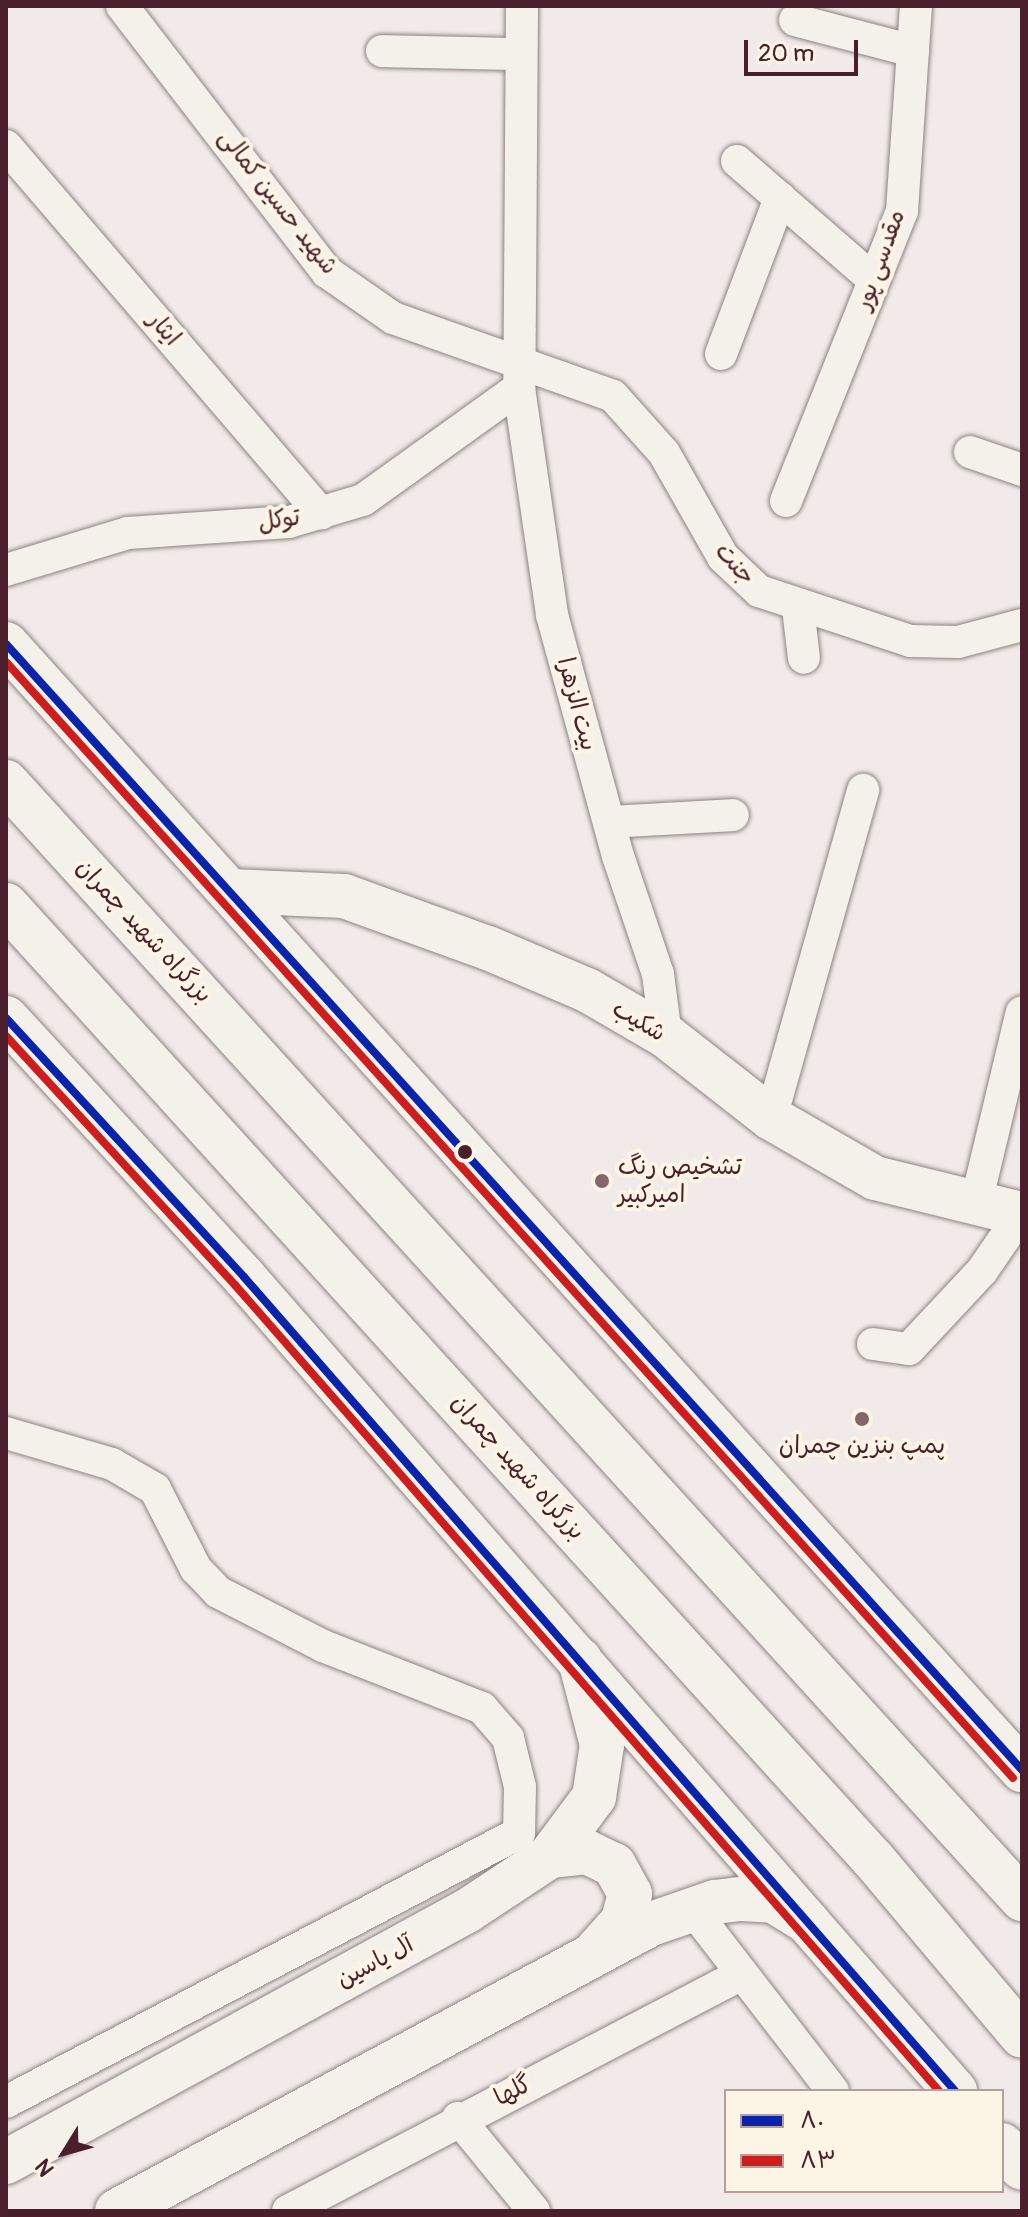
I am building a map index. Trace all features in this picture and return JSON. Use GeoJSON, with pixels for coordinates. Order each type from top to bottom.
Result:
{"type":"FeatureCollection","features":[{"type":"Feature","properties":{"kind":"main road"},"geometry":{"type":"LineString","coordinates":[[6,644],[1022,1770]]}},
{"type":"Feature","properties":{"kind":"main road","name":"بزرگراه شهید چمران"},"geometry":{"type":"LineString","coordinates":[[6,782],[1022,1899]]}},
{"type":"Feature","properties":{"kind":"main road","name":"شکیب"},"geometry":{"type":"LineString","coordinates":[[231,891],[344,896],[587,990],[666,1036],[771,1118],[875,1178],[1022,1214]]}},
{"type":"Feature","properties":{"kind":"main road","name":"بزرگراه شهید چمران"},"geometry":{"type":"LineString","coordinates":[[6,905],[873,1859],[1022,2036]]}},
{"type":"Feature","properties":{"kind":"main road"},"geometry":{"type":"LineString","coordinates":[[6,1018],[580,1660],[953,2089]]}},
{"type":"Feature","properties":{"kind":"main road","name":"آل یاسین"},"geometry":{"type":"LineString","coordinates":[[6,2162],[467,1911],[534,1844],[594,1797],[602,1745],[580,1660]]}},
{"type":"Feature","properties":{"kind":"main road"},"geometry":{"type":"LineString","coordinates":[[534,1844],[587,1852],[614,1865],[630,1894],[623,1921],[590,1957]]}},
{"type":"Feature","properties":{"kind":"main road"},"geometry":{"type":"LineString","coordinates":[[117,2211],[590,1957],[693,1910],[715,1902],[774,1901],[808,1922]]}},
{"type":"Feature","properties":{"kind":"main road"},"geometry":{"type":"LineString","coordinates":[[1004,2147],[1022,2168]]}},
{"type":"Feature","properties":{"kind":"street","name":"شهید حسین کمالی"},"geometry":{"type":"LineString","coordinates":[[122,6],[146,29],[327,272],[393,318],[518,377]]}},
{"type":"Feature","properties":{"kind":"street","name":"بیت الزهرا"},"geometry":{"type":"LineString","coordinates":[[522,6],[519,54],[518,377],[552,615],[609,822],[658,974],[666,1036]]}},
{"type":"Feature","properties":{"kind":"street","name":"مقدسی پور"},"geometry":{"type":"LineString","coordinates":[[786,501],[902,211],[916,6]]}},
{"type":"Feature","properties":{"kind":"street"},"geometry":{"type":"LineString","coordinates":[[795,20],[913,51]]}},
{"type":"Feature","properties":{"kind":"street"},"geometry":{"type":"LineString","coordinates":[[382,51],[519,54]]}},
{"type":"Feature","properties":{"kind":"street","name":"ایثار"},"geometry":{"type":"LineString","coordinates":[[6,146],[321,513]]}},
{"type":"Feature","properties":{"kind":"street"},"geometry":{"type":"LineString","coordinates":[[737,161],[874,280]]}},
{"type":"Feature","properties":{"kind":"street"},"geometry":{"type":"LineString","coordinates":[[721,354],[780,198]]}},
{"type":"Feature","properties":{"kind":"street","name":"توکل"},"geometry":{"type":"LineString","coordinates":[[6,570],[128,533],[289,522],[363,500],[518,377]]}},
{"type":"Feature","properties":{"kind":"street","name":"جنت"},"geometry":{"type":"LineString","coordinates":[[518,377],[574,377],[613,396],[664,453],[723,557],[759,591],[798,608],[910,641],[958,642],[1022,625]]}},
{"type":"Feature","properties":{"kind":"street"},"geometry":{"type":"LineString","coordinates":[[970,452],[1022,470]]}},
{"type":"Feature","properties":{"kind":"street"},"geometry":{"type":"LineString","coordinates":[[798,608],[804,658]]}},
{"type":"Feature","properties":{"kind":"street"},"geometry":{"type":"LineString","coordinates":[[771,1118],[863,790]]}},
{"type":"Feature","properties":{"kind":"street"},"geometry":{"type":"LineString","coordinates":[[609,822],[733,815]]}},
{"type":"Feature","properties":{"kind":"street"},"geometry":{"type":"LineString","coordinates":[[976,1203],[1022,1012]]}},
{"type":"Feature","properties":{"kind":"street"},"geometry":{"type":"LineString","coordinates":[[873,1344],[909,1349],[982,1271],[1022,1214]]}},
{"type":"Feature","properties":{"kind":"street"},"geometry":{"type":"LineString","coordinates":[[6,1433],[112,1464],[155,1489],[196,1569],[218,1592],[323,1646],[482,1708],[508,1738],[534,1844],[6,2102]]}},
{"type":"Feature","properties":{"kind":"street"},"geometry":{"type":"LineString","coordinates":[[693,1910],[740,1975],[831,2089]]}},
{"type":"Feature","properties":{"kind":"street","name":"گلها"},"geometry":{"type":"LineString","coordinates":[[288,2211],[458,2118],[740,1975]]}},
{"type":"Feature","properties":{"kind":"street"},"geometry":{"type":"LineString","coordinates":[[458,2118],[534,2211]]}},
{"type":"Feature","properties":{"kind":"transit line","name":"۸۰"},"geometry":{"type":"LineString","coordinates":[[6,644],[1022,1770]]}},
{"type":"Feature","properties":{"kind":"transit line","name":"۸۳"},"geometry":{"type":"LineString","coordinates":[[6,662],[1013,1778]]}},
{"type":"Feature","properties":{"kind":"transit line","name":"۸۰"},"geometry":{"type":"LineString","coordinates":[[6,1018],[244,1277],[953,2089]]}},
{"type":"Feature","properties":{"kind":"transit line","name":"۸۳"},"geometry":{"type":"LineString","coordinates":[[6,1036],[235,1285],[937,2089]]}},
{"type":"Feature","properties":{"kind":"place","name":"تشخیص رنگ امیرکبیر"},"geometry":{"type":"Point","coordinates":[602,1181]}},
{"type":"Feature","properties":{"kind":"place","name":"پمپ بنزین چمران"},"geometry":{"type":"Point","coordinates":[862,1419]}}]}
